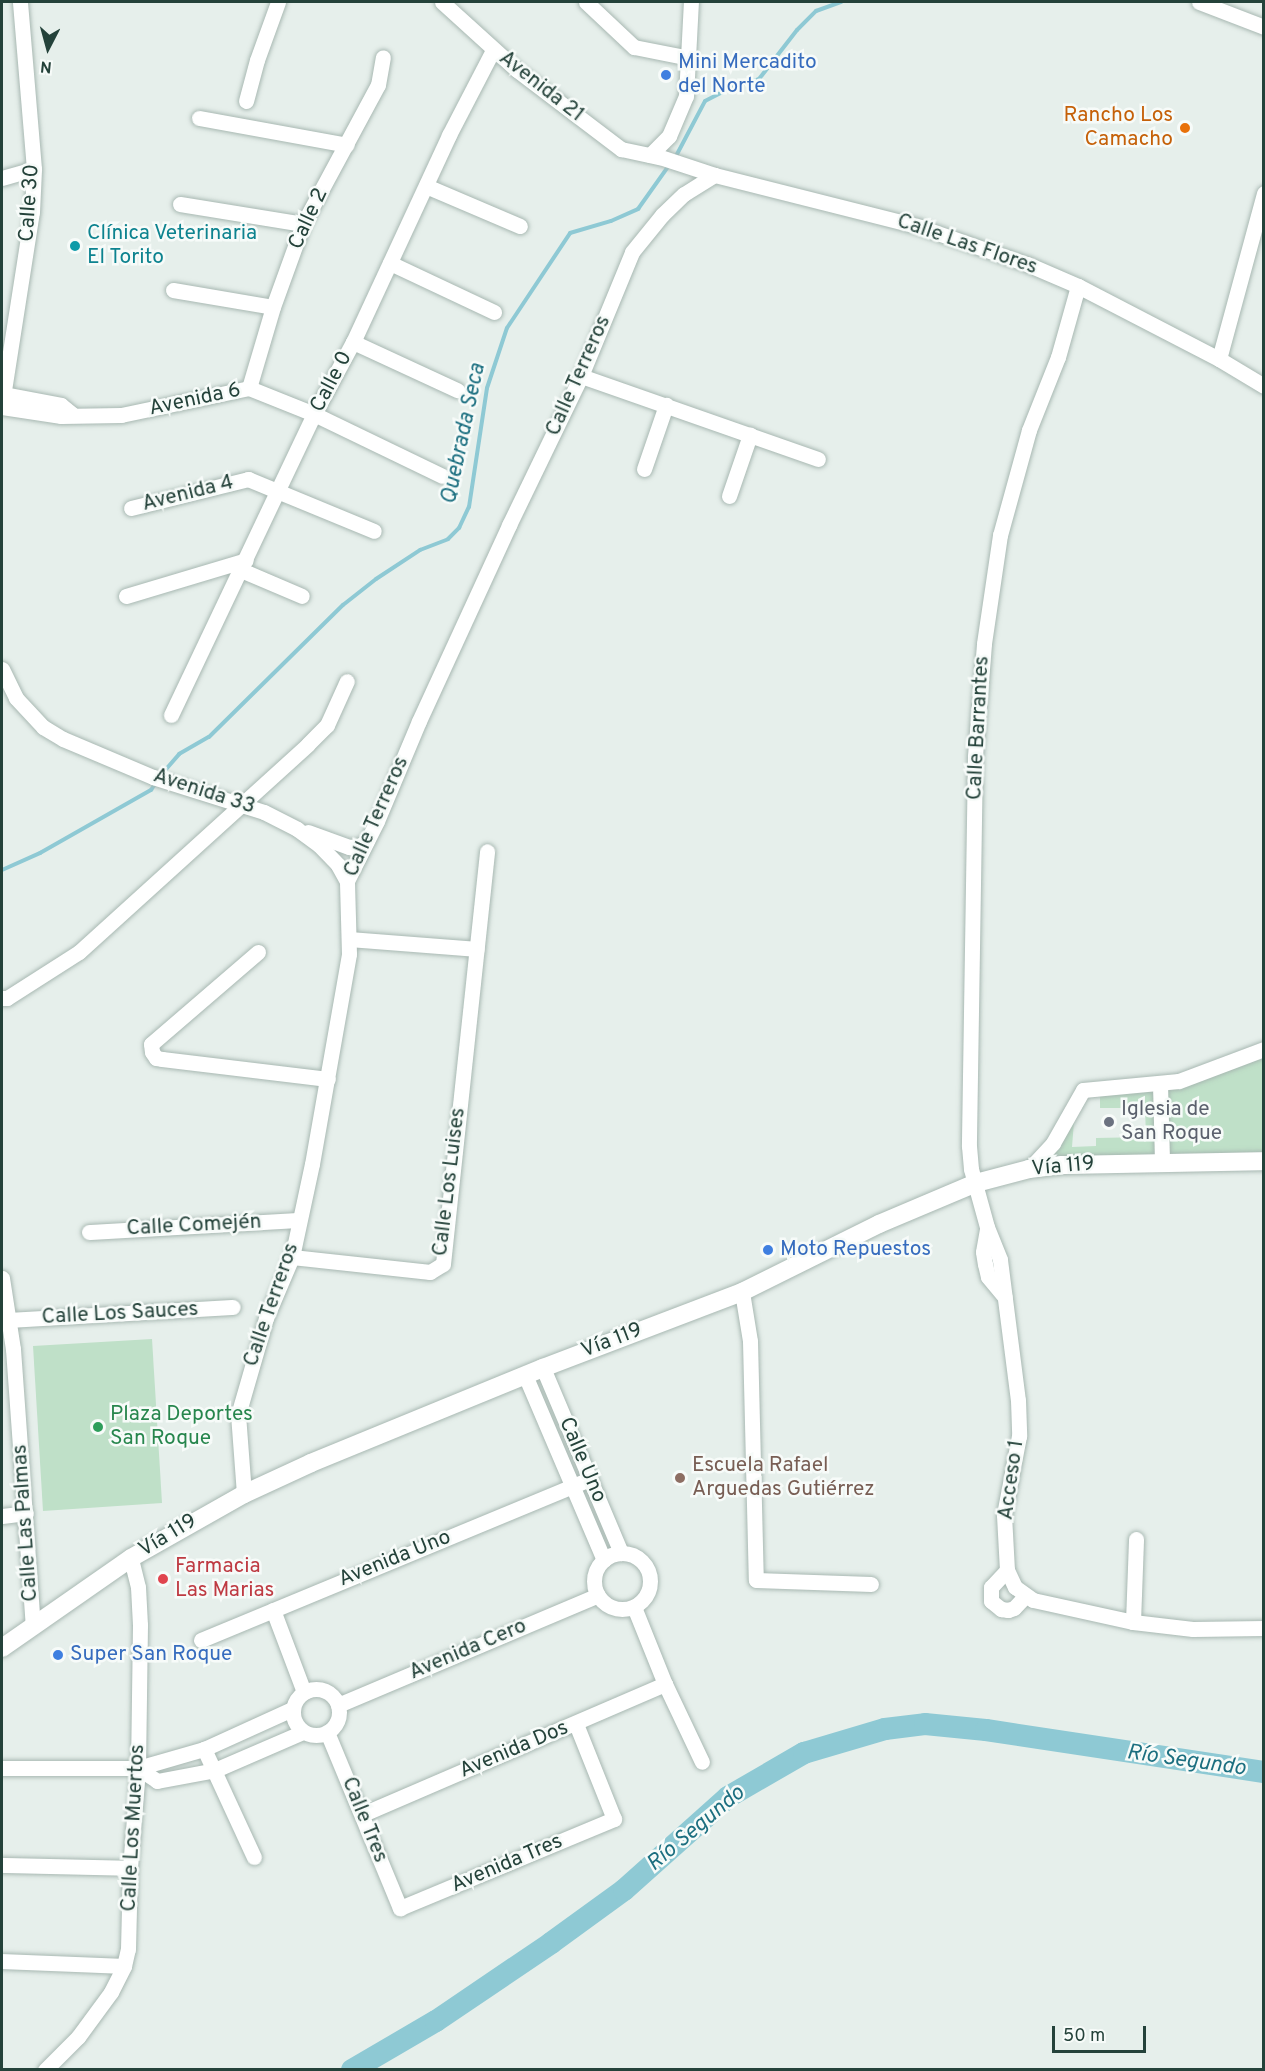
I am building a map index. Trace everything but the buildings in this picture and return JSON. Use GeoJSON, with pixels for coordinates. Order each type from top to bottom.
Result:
{"type":"FeatureCollection","features":[{"type":"Feature","properties":{"kind":"main road","name":"Vía 119"},"geometry":{"type":"LineString","coordinates":[[2,1648],[131,1558],[244,1494],[311,1463],[525,1375],[737,1293],[879,1224],[976,1183],[1029,1169],[1162,1162],[1263,1161]]}},
{"type":"Feature","properties":{"kind":"street","name":"Calle 30"},"geometry":{"type":"LineString","coordinates":[[2,401],[32,212],[34,169],[20,2]]}},
{"type":"Feature","properties":{"kind":"street"},"geometry":{"type":"LineString","coordinates":[[246,100],[257,60],[278,2]]}},
{"type":"Feature","properties":{"kind":"street","name":"Avenida 21"},"geometry":{"type":"LineString","coordinates":[[442,2],[493,50],[615,145],[635,154],[655,156]]}},
{"type":"Feature","properties":{"kind":"street"},"geometry":{"type":"LineString","coordinates":[[586,2],[634,47],[689,58]]}},
{"type":"Feature","properties":{"kind":"street"},"geometry":{"type":"LineString","coordinates":[[655,156],[676,123],[686,96],[691,2]]}},
{"type":"Feature","properties":{"kind":"street"},"geometry":{"type":"LineString","coordinates":[[1199,2],[1263,27]]}},
{"type":"Feature","properties":{"kind":"street","name":"Calle 0"},"geometry":{"type":"LineString","coordinates":[[171,715],[314,414],[354,342],[426,186],[493,50]]}},
{"type":"Feature","properties":{"kind":"street","name":"Calle 2"},"geometry":{"type":"LineString","coordinates":[[249,388],[273,307],[303,224],[378,85],[383,57]]}},
{"type":"Feature","properties":{"kind":"street"},"geometry":{"type":"LineString","coordinates":[[198,118],[347,145]]}},
{"type":"Feature","properties":{"kind":"street","name":"Calle Las Flores"},"geometry":{"type":"LineString","coordinates":[[655,156],[715,175],[920,227],[1027,264],[1078,286],[1219,359],[1263,386]]}},
{"type":"Feature","properties":{"kind":"street"},"geometry":{"type":"LineString","coordinates":[[682,165],[684,194]]}},
{"type":"Feature","properties":{"kind":"street"},"geometry":{"type":"LineString","coordinates":[[2,178],[34,169]]}},
{"type":"Feature","properties":{"kind":"street","name":"Calle Terreros"},"geometry":{"type":"LineString","coordinates":[[244,1494],[238,1415],[266,1318],[292,1257],[328,1079],[350,939],[347,881],[367,842],[470,610],[581,376],[632,252],[662,215],[684,194],[715,175]]}},
{"type":"Feature","properties":{"kind":"street"},"geometry":{"type":"LineString","coordinates":[[426,186],[520,226]]}},
{"type":"Feature","properties":{"kind":"street"},"geometry":{"type":"LineString","coordinates":[[1219,359],[1263,193]]}},
{"type":"Feature","properties":{"kind":"street"},"geometry":{"type":"LineString","coordinates":[[180,204],[303,224]]}},
{"type":"Feature","properties":{"kind":"street"},"geometry":{"type":"LineString","coordinates":[[390,263],[494,312]]}},
{"type":"Feature","properties":{"kind":"street","name":"Calle Barrantes"},"geometry":{"type":"LineString","coordinates":[[976,1183],[971,1169],[969,1146],[972,863],[975,757],[991,579],[1014,480],[1029,430],[1058,357],[1078,286]]}},
{"type":"Feature","properties":{"kind":"street"},"geometry":{"type":"LineString","coordinates":[[173,290],[273,307]]}},
{"type":"Feature","properties":{"kind":"street"},"geometry":{"type":"LineString","coordinates":[[354,342],[457,390]]}},
{"type":"Feature","properties":{"kind":"street"},"geometry":{"type":"LineString","coordinates":[[581,376],[818,459]]}},
{"type":"Feature","properties":{"kind":"street","name":"Avenida 6"},"geometry":{"type":"LineString","coordinates":[[2,401],[62,405],[72,414],[99,417],[121,415],[249,388],[314,414],[442,476]]}},
{"type":"Feature","properties":{"kind":"street"},"geometry":{"type":"LineString","coordinates":[[644,470],[666,405]]}},
{"type":"Feature","properties":{"kind":"street"},"geometry":{"type":"LineString","coordinates":[[729,496],[750,435]]}},
{"type":"Feature","properties":{"kind":"street","name":"Avenida 4"},"geometry":{"type":"LineString","coordinates":[[131,508],[248,479],[374,531]]}},
{"type":"Feature","properties":{"kind":"street"},"geometry":{"type":"LineString","coordinates":[[126,596],[244,565],[302,596]]}},
{"type":"Feature","properties":{"kind":"street","name":"Avenida 33"},"geometry":{"type":"LineString","coordinates":[[2,669],[16,698],[43,727],[63,739],[161,780],[264,812],[297,829],[319,845],[338,865],[347,881]]}},
{"type":"Feature","properties":{"kind":"street"},"geometry":{"type":"LineString","coordinates":[[2,998],[7,998],[79,952],[241,806],[327,724],[347,681]]}},
{"type":"Feature","properties":{"kind":"street"},"geometry":{"type":"LineString","coordinates":[[297,829],[349,847],[367,842]]}},
{"type":"Feature","properties":{"kind":"street","name":"Calle Los Luises"},"geometry":{"type":"LineString","coordinates":[[292,1257],[430,1272],[443,1264],[488,851]]}},
{"type":"Feature","properties":{"kind":"street"},"geometry":{"type":"LineString","coordinates":[[350,939],[477,949]]}},
{"type":"Feature","properties":{"kind":"street"},"geometry":{"type":"LineString","coordinates":[[258,952],[151,1044],[152,1052],[156,1058],[162,1059],[328,1079]]}},
{"type":"Feature","properties":{"kind":"street"},"geometry":{"type":"LineString","coordinates":[[1029,1169],[1053,1143],[1083,1090],[1179,1081],[1263,1049]]}},
{"type":"Feature","properties":{"kind":"street"},"geometry":{"type":"LineString","coordinates":[[1160,1084],[1162,1162]]}},
{"type":"Feature","properties":{"kind":"street","name":"Acceso 1"},"geometry":{"type":"LineString","coordinates":[[976,1183],[987,1227],[1000,1260],[1018,1400],[1019,1437],[1004,1515],[1007,1570]]}},
{"type":"Feature","properties":{"kind":"street","name":"Calle Comején"},"geometry":{"type":"LineString","coordinates":[[89,1232],[299,1220]]}},
{"type":"Feature","properties":{"kind":"street","name":"Calle Las Palmas"},"geometry":{"type":"LineString","coordinates":[[2,1278],[13,1349],[33,1625]]}},
{"type":"Feature","properties":{"kind":"street"},"geometry":{"type":"LineString","coordinates":[[737,1293],[742,1344],[749,1357],[756,1580],[871,1584]]}},
{"type":"Feature","properties":{"kind":"street","name":"Calle Los Sauces"},"geometry":{"type":"LineString","coordinates":[[8,1320],[233,1307]]}},
{"type":"Feature","properties":{"kind":"street","name":"Calle Uno"},"geometry":{"type":"LineString","coordinates":[[543,1368],[621,1553]]}},
{"type":"Feature","properties":{"kind":"street","name":"Calle Uno"},"geometry":{"type":"LineString","coordinates":[[525,1375],[603,1560]]}},
{"type":"Feature","properties":{"kind":"street","name":"Avenida Uno"},"geometry":{"type":"LineString","coordinates":[[201,1640],[590,1479]]}},
{"type":"Feature","properties":{"kind":"street"},"geometry":{"type":"LineString","coordinates":[[2,1516],[26,1513]]}},
{"type":"Feature","properties":{"kind":"street"},"geometry":{"type":"LineString","coordinates":[[1133,1622],[1136,1539]]}},
{"type":"Feature","properties":{"kind":"street"},"geometry":{"type":"LineString","coordinates":[[621,1553],[637,1558],[648,1571],[650,1587],[647,1595],[634,1607],[618,1609],[609,1607],[598,1595],[594,1577],[603,1560],[621,1553]]}},
{"type":"Feature","properties":{"kind":"street","name":"Calle Los Muertos"},"geometry":{"type":"LineString","coordinates":[[45,2070],[78,2037],[111,1992],[124,1965],[128,1950],[130,1868],[138,1768],[140,1625],[138,1587],[131,1558]]}},
{"type":"Feature","properties":{"kind":"street"},"geometry":{"type":"LineString","coordinates":[[1025,1596],[1014,1608],[1008,1610],[995,1606],[991,1601],[991,1587],[1007,1570],[1015,1587],[1025,1596],[1133,1622],[1193,1629],[1263,1628]]}},
{"type":"Feature","properties":{"kind":"street","name":"Avenida Cero"},"geometry":{"type":"LineString","coordinates":[[338,1705],[598,1595]]}},
{"type":"Feature","properties":{"kind":"street"},"geometry":{"type":"LineString","coordinates":[[634,1607],[665,1684],[702,1762]]}},
{"type":"Feature","properties":{"kind":"street"},"geometry":{"type":"LineString","coordinates":[[273,1610],[304,1692]]}},
{"type":"Feature","properties":{"kind":"street","name":"Avenida Dos"},"geometry":{"type":"LineString","coordinates":[[363,1814],[665,1684]]}},
{"type":"Feature","properties":{"kind":"street"},"geometry":{"type":"LineString","coordinates":[[312,1689],[328,1692],[338,1705],[338,1720],[327,1732],[315,1736],[303,1732],[294,1722],[292,1709],[294,1702],[304,1692],[312,1689]]}},
{"type":"Feature","properties":{"kind":"street"},"geometry":{"type":"LineString","coordinates":[[2,1768],[138,1768],[204,1749],[292,1709]]}},
{"type":"Feature","properties":{"kind":"street","name":"Avenida Tres"},"geometry":{"type":"LineString","coordinates":[[400,1908],[614,1819],[576,1724]]}},
{"type":"Feature","properties":{"kind":"street"},"geometry":{"type":"LineString","coordinates":[[138,1768],[157,1781],[215,1770],[303,1732]]}},
{"type":"Feature","properties":{"kind":"street","name":"Calle Tres"},"geometry":{"type":"LineString","coordinates":[[327,1732],[363,1814],[400,1908]]}},
{"type":"Feature","properties":{"kind":"street"},"geometry":{"type":"LineString","coordinates":[[204,1749],[254,1857]]}},
{"type":"Feature","properties":{"kind":"street"},"geometry":{"type":"LineString","coordinates":[[2,1865],[130,1868]]}},
{"type":"Feature","properties":{"kind":"street"},"geometry":{"type":"LineString","coordinates":[[2,1961],[124,1965]]}},
{"type":"Feature","properties":{"kind":"green space"},"geometry":{"type":"Polygon","coordinates":[[[1263,1058],[1263,1152],[1166,1154],[1164,1092],[1263,1058]]]}},
{"type":"Feature","properties":{"kind":"green space"},"geometry":{"type":"Polygon","coordinates":[[[1155,1089],[1155,1156],[1051,1158],[1076,1101],[1083,1092],[1155,1089]],[[1090,1094],[1084,1099],[1083,1108],[1075,1108],[1072,1147],[1096,1146],[1096,1138],[1146,1137],[1145,1108],[1100,1108],[1100,1095],[1090,1094]]]}},
{"type":"Feature","properties":{"kind":"green space","name":"Plaza Deportes San Roque"},"geometry":{"type":"Polygon","coordinates":[[[152,1339],[162,1503],[43,1511],[33,1346],[152,1339]]]}},
{"type":"Feature","properties":{"kind":"waterway","name":"Quebrada Seca"},"geometry":{"type":"LineString","coordinates":[[675,158],[705,101],[730,88],[759,79],[797,30],[816,11],[841,2]]}},
{"type":"Feature","properties":{"kind":"waterway","name":"Quebrada Seca"},"geometry":{"type":"LineString","coordinates":[[161,775],[179,754],[209,737],[343,605],[376,579],[420,550],[448,539],[459,528],[469,507],[487,388],[507,328],[570,233],[611,221],[638,209],[670,164]]}},
{"type":"Feature","properties":{"kind":"waterway","name":"Quebrada Seca"},"geometry":{"type":"LineString","coordinates":[[2,870],[40,853],[151,790],[157,781]]}},
{"type":"Feature","properties":{"kind":"waterway","name":"Río Segundo"},"geometry":{"type":"LineString","coordinates":[[352,2070],[436,2021],[551,1943],[624,1890],[728,1797],[804,1753],[885,1729],[925,1724],[986,1730],[1264,1772]]}},
{"type":"Feature","properties":{"kind":"place","name":"Mini Mercadito del Norte"},"geometry":{"type":"Point","coordinates":[666,75]}},
{"type":"Feature","properties":{"kind":"place","name":"Rancho Los Camacho"},"geometry":{"type":"Point","coordinates":[1185,128]}},
{"type":"Feature","properties":{"kind":"place","name":"Clínica Veterinaria El Torito"},"geometry":{"type":"Point","coordinates":[75,246]}},
{"type":"Feature","properties":{"kind":"place","name":"Iglesia de San Roque"},"geometry":{"type":"Point","coordinates":[1109,1122]}},
{"type":"Feature","properties":{"kind":"place","name":"Moto Repuestos"},"geometry":{"type":"Point","coordinates":[768,1250]}},
{"type":"Feature","properties":{"kind":"place","name":"Plaza Deportes San Roque"},"geometry":{"type":"Point","coordinates":[98,1427]}},
{"type":"Feature","properties":{"kind":"place","name":"Escuela Rafael Arguedas Gutiérrez"},"geometry":{"type":"Point","coordinates":[680,1478]}},
{"type":"Feature","properties":{"kind":"place","name":"Farmacia Las Marias"},"geometry":{"type":"Point","coordinates":[163,1579]}},
{"type":"Feature","properties":{"kind":"place","name":"Super San Roque"},"geometry":{"type":"Point","coordinates":[58,1655]}}]}
